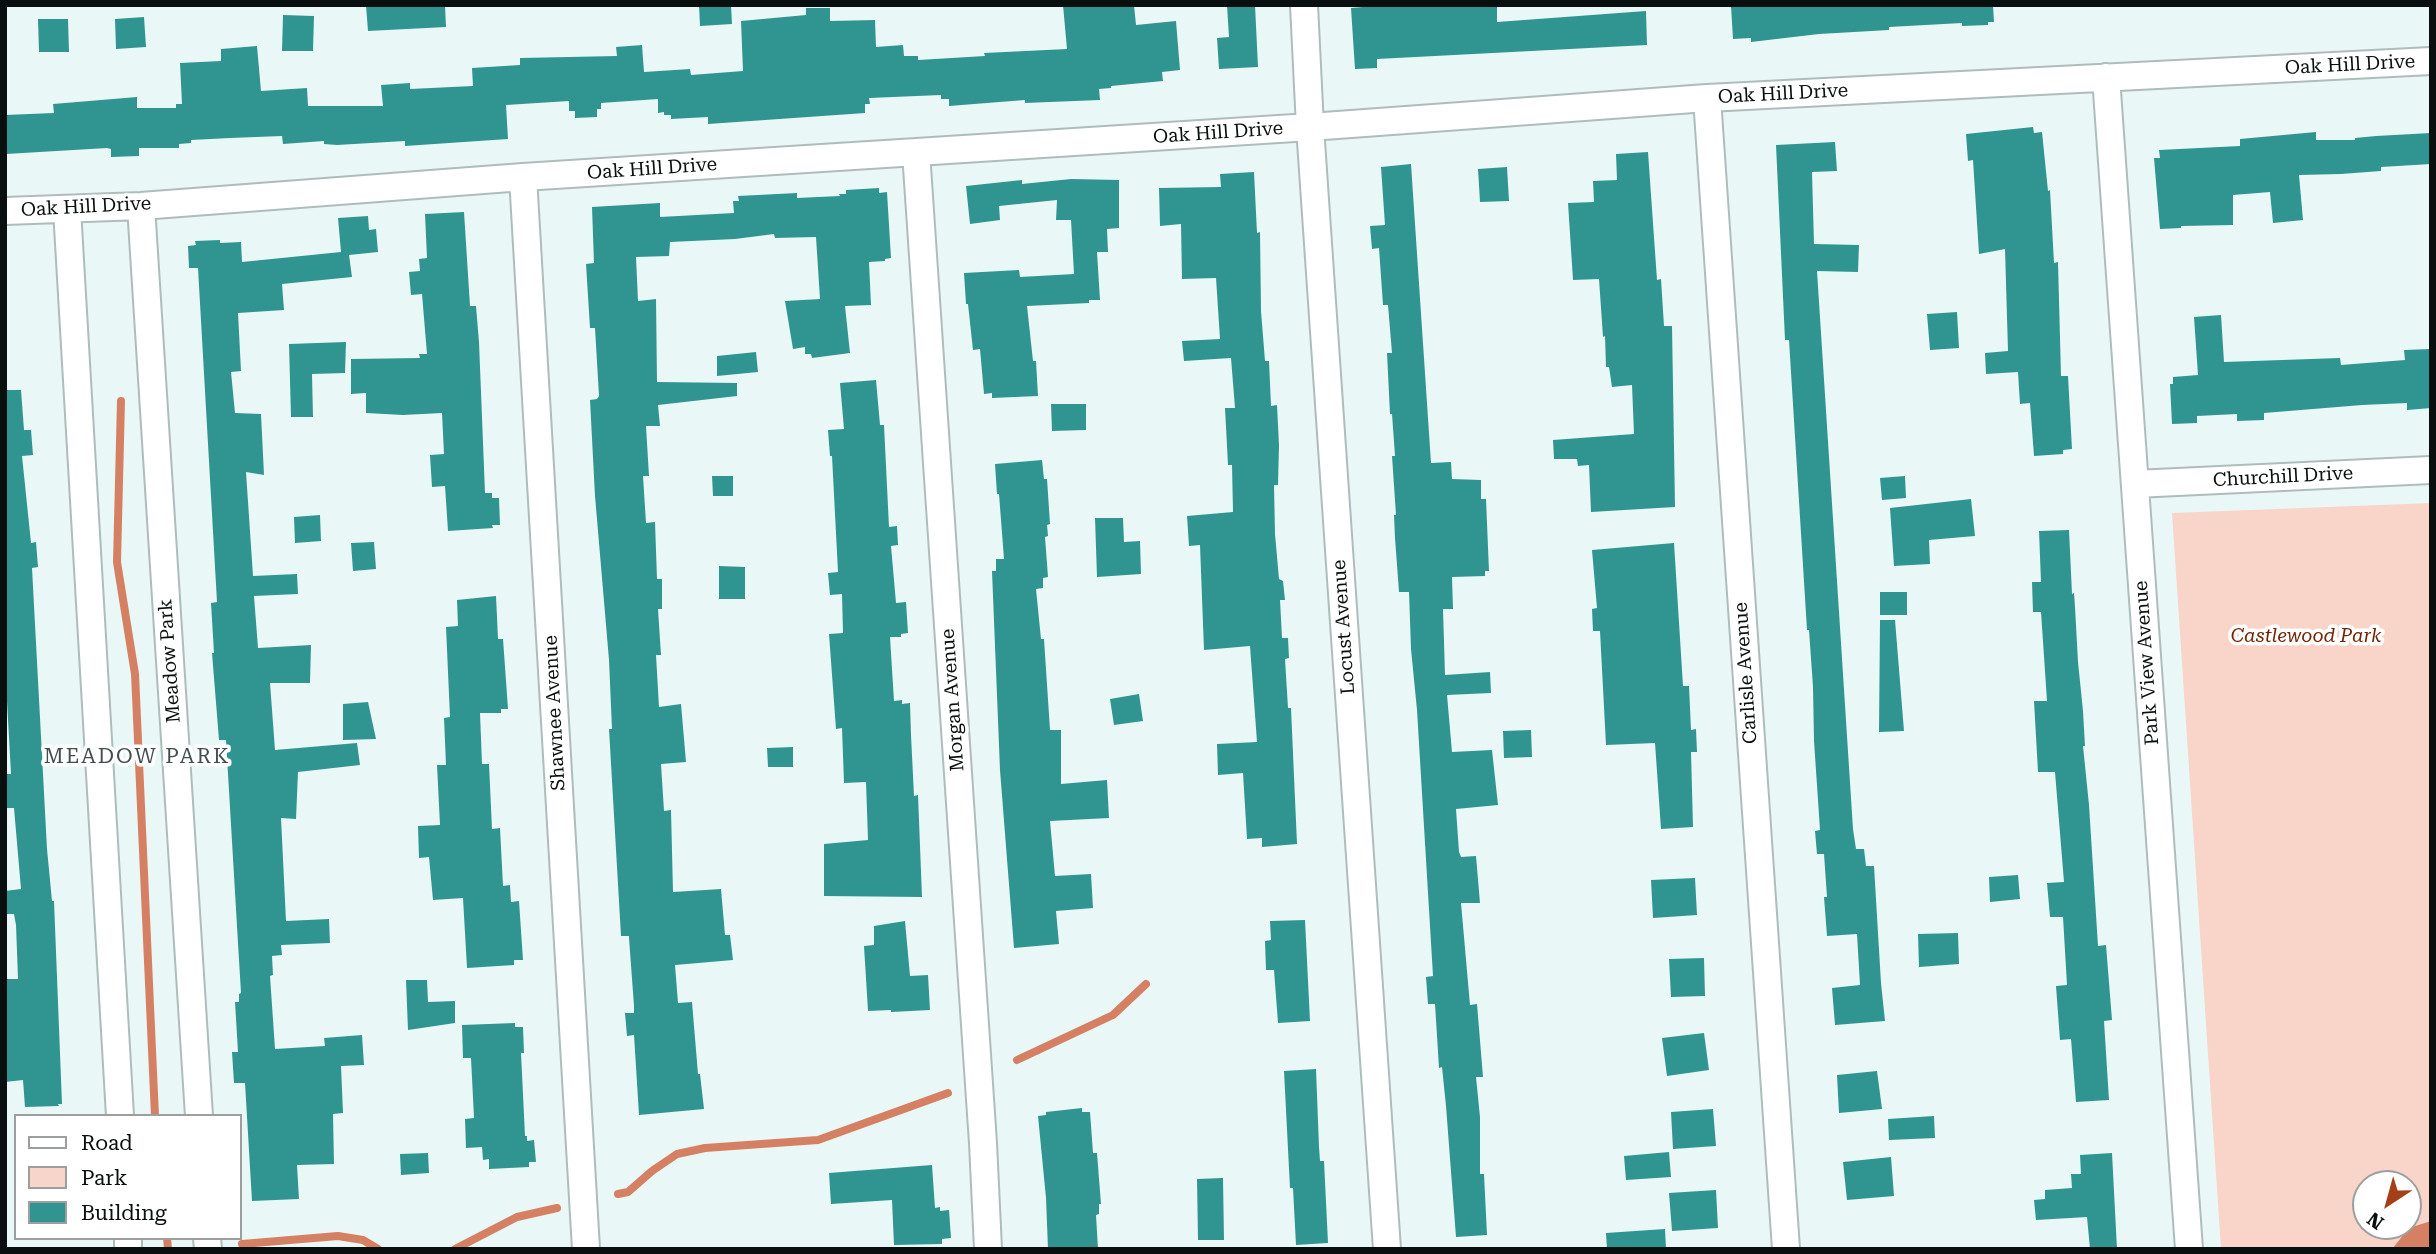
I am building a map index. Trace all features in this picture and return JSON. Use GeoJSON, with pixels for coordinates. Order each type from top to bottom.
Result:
{"type":"FeatureCollection","features":[{"type":"Feature","properties":{"kind":"street","name":"Locust Avenue"},"geometry":{"type":"LineString","coordinates":[[1304,5],[1310,127],[1387,1249]]}},
{"type":"Feature","properties":{"kind":"street","name":"Oak Hill Drive"},"geometry":{"type":"LineString","coordinates":[[5,211],[141,205],[1707,98],[2431,61]]}},
{"type":"Feature","properties":{"kind":"street","name":"Park View Avenue"},"geometry":{"type":"LineString","coordinates":[[2106,77],[2189,1249]]}},
{"type":"Feature","properties":{"kind":"street","name":"Carlisle Avenue"},"geometry":{"type":"LineString","coordinates":[[1707,98],[1786,1249]]}},
{"type":"Feature","properties":{"kind":"street","name":"Morgan Avenue"},"geometry":{"type":"LineString","coordinates":[[916,152],[988,1249]]}},
{"type":"Feature","properties":{"kind":"street","name":"Shawnee Avenue"},"geometry":{"type":"LineString","coordinates":[[523,177],[586,1249]]}},
{"type":"Feature","properties":{"kind":"street","name":"Meadow Park"},"geometry":{"type":"LineString","coordinates":[[141,205],[199,1114]]}},
{"type":"Feature","properties":{"kind":"street"},"geometry":{"type":"LineString","coordinates":[[67,209],[120,1114]]}},
{"type":"Feature","properties":{"kind":"street","name":"Churchill Drive"},"geometry":{"type":"LineString","coordinates":[[2135,484],[2431,470]]}},
{"type":"Feature","properties":{"kind":"green space","name":"Castlewood Park"},"geometry":{"type":"Polygon","coordinates":[[[2431,503],[2431,1249],[2221,1249],[2172,513],[2431,503]]]}},
{"type":"Feature","properties":{"kind":"shaded area"},"geometry":{"type":"Polygon","coordinates":[[[2431,1221],[2431,1249],[2392,1249],[2399,1240],[2422,1240],[2422,1224],[2431,1221]]]}},
{"type":"Feature","properties":{"kind":"building"},"geometry":{"type":"Polygon","coordinates":[[[366,5],[445,5],[446,27],[368,31],[366,5]]]}},
{"type":"Feature","properties":{"kind":"building"},"geometry":{"type":"Polygon","coordinates":[[[699,5],[731,5],[732,24],[700,26],[699,5]]]}},
{"type":"Feature","properties":{"kind":"building"},"geometry":{"type":"Polygon","coordinates":[[[1063,5],[1134,5],[1136,25],[1176,21],[1180,70],[1162,72],[1163,81],[1099,89],[1100,100],[1025,103],[1025,100],[949,106],[949,99],[941,99],[941,95],[869,98],[870,104],[865,104],[865,113],[708,124],[708,117],[671,119],[671,115],[658,113],[658,99],[601,103],[601,109],[597,109],[597,117],[575,118],[575,111],[569,111],[569,101],[506,105],[508,139],[405,146],[405,141],[337,145],[324,144],[324,141],[283,144],[282,136],[230,138],[191,140],[191,143],[179,144],[179,148],[139,148],[139,156],[111,157],[111,149],[107,148],[6,154],[5,151],[5,115],[54,113],[53,104],[137,97],[137,108],[176,108],[176,104],[182,104],[180,63],[221,61],[221,49],[257,46],[261,91],[307,88],[308,106],[383,106],[381,85],[410,83],[410,89],[473,86],[472,68],[520,65],[520,58],[617,56],[616,47],[642,45],[644,72],[690,69],[691,75],[743,71],[741,21],[806,15],[806,8],[830,8],[830,21],[875,20],[876,47],[903,45],[904,56],[918,56],[918,60],[985,56],[984,53],[1067,49],[1063,5]]]}},
{"type":"Feature","properties":{"kind":"building"},"geometry":{"type":"Polygon","coordinates":[[[1227,5],[1255,5],[1258,67],[1219,69],[1217,38],[1229,37],[1227,5]]]}},
{"type":"Feature","properties":{"kind":"building"},"geometry":{"type":"Polygon","coordinates":[[[1387,5],[1497,5],[1497,22],[1646,11],[1647,45],[1377,59],[1377,68],[1355,69],[1351,8],[1387,5]]]}},
{"type":"Feature","properties":{"kind":"building"},"geometry":{"type":"Polygon","coordinates":[[[1993,5],[1994,22],[1988,22],[1988,25],[1962,26],[1962,23],[1889,27],[1889,30],[1751,42],[1751,38],[1733,39],[1731,6],[1993,5]]]}},
{"type":"Feature","properties":{"kind":"building"},"geometry":{"type":"Polygon","coordinates":[[[283,15],[314,16],[313,51],[282,51],[283,15]]]}},
{"type":"Feature","properties":{"kind":"building"},"geometry":{"type":"Polygon","coordinates":[[[144,17],[146,47],[116,49],[115,19],[144,17]]]}},
{"type":"Feature","properties":{"kind":"building"},"geometry":{"type":"Polygon","coordinates":[[[38,19],[68,19],[69,52],[39,52],[38,19]]]}},
{"type":"Feature","properties":{"kind":"building"},"geometry":{"type":"Polygon","coordinates":[[[2033,127],[2034,133],[2042,132],[2048,191],[2050,190],[2054,263],[2058,262],[2061,376],[2068,376],[2072,449],[2063,450],[2063,454],[2034,456],[2030,403],[2020,404],[2018,372],[1986,374],[1985,353],[2008,351],[2005,249],[1979,254],[1973,160],[1968,161],[1966,134],[2033,127]]]}},
{"type":"Feature","properties":{"kind":"building"},"geometry":{"type":"Polygon","coordinates":[[[2316,132],[2316,140],[2355,140],[2431,133],[2431,164],[2381,167],[2381,171],[2299,175],[2303,220],[2273,223],[2270,192],[2233,195],[2233,225],[2160,229],[2154,158],[2160,158],[2159,150],[2240,146],[2240,139],[2316,132]]]}},
{"type":"Feature","properties":{"kind":"building"},"geometry":{"type":"Polygon","coordinates":[[[1835,142],[1837,171],[1812,172],[1814,244],[1859,245],[1858,272],[1817,271],[1853,829],[1856,849],[1864,849],[1866,866],[1874,866],[1885,1021],[1835,1025],[1832,988],[1860,985],[1857,934],[1827,936],[1824,854],[1817,854],[1815,831],[1820,830],[1813,687],[1789,340],[1785,340],[1776,145],[1835,142]]]}},
{"type":"Feature","properties":{"kind":"building"},"geometry":{"type":"Polygon","coordinates":[[[1648,152],[1657,280],[1661,279],[1664,326],[1672,326],[1675,507],[1591,512],[1589,465],[1578,466],[1577,459],[1554,459],[1553,440],[1634,434],[1632,385],[1612,387],[1609,367],[1606,367],[1599,279],[1573,280],[1568,203],[1594,202],[1593,181],[1617,180],[1616,154],[1648,152]]]}},
{"type":"Feature","properties":{"kind":"building"},"geometry":{"type":"Polygon","coordinates":[[[1411,164],[1431,463],[1451,462],[1452,479],[1481,480],[1481,499],[1486,499],[1489,571],[1485,571],[1485,576],[1452,577],[1453,609],[1443,609],[1445,675],[1490,672],[1491,693],[1447,695],[1452,752],[1492,750],[1498,805],[1456,809],[1461,857],[1476,856],[1480,903],[1461,903],[1470,1005],[1477,1004],[1483,1077],[1476,1077],[1480,1117],[1480,1174],[1484,1174],[1487,1235],[1456,1237],[1435,1004],[1428,1004],[1426,977],[1433,976],[1409,592],[1399,592],[1395,538],[1392,456],[1395,456],[1387,353],[1392,353],[1388,305],[1383,305],[1379,248],[1372,249],[1370,226],[1385,225],[1381,167],[1411,164]]]}},
{"type":"Feature","properties":{"kind":"building"},"geometry":{"type":"Polygon","coordinates":[[[1507,167],[1509,201],[1480,202],[1478,169],[1507,167]]]}},
{"type":"Feature","properties":{"kind":"building"},"geometry":{"type":"Polygon","coordinates":[[[1254,172],[1257,233],[1260,232],[1265,361],[1269,361],[1271,406],[1277,405],[1279,445],[1278,485],[1274,485],[1275,534],[1279,579],[1283,581],[1285,600],[1280,600],[1282,638],[1288,638],[1289,658],[1285,659],[1288,708],[1291,708],[1297,844],[1262,847],[1262,838],[1247,839],[1243,773],[1218,775],[1217,744],[1257,742],[1250,646],[1204,650],[1200,545],[1189,546],[1187,516],[1233,512],[1232,465],[1228,465],[1225,408],[1235,408],[1231,358],[1184,361],[1182,341],[1220,339],[1216,278],[1182,279],[1181,224],[1160,226],[1159,188],[1221,187],[1220,174],[1254,172]]]}},
{"type":"Feature","properties":{"kind":"building"},"geometry":{"type":"Polygon","coordinates":[[[1071,179],[1119,180],[1119,228],[1107,229],[1108,252],[1097,252],[1100,300],[1027,306],[1033,361],[1036,361],[1038,396],[992,398],[992,393],[984,394],[980,349],[973,350],[964,273],[1019,270],[1020,277],[1074,274],[1071,220],[1056,220],[1057,200],[999,206],[1000,220],[970,224],[966,186],[1022,180],[1022,184],[1071,179]]]}},
{"type":"Feature","properties":{"kind":"building"},"geometry":{"type":"Polygon","coordinates":[[[879,188],[879,193],[887,192],[891,258],[869,262],[871,305],[845,306],[850,353],[812,358],[811,354],[805,354],[805,347],[793,349],[785,301],[820,299],[816,237],[775,238],[774,234],[670,242],[669,256],[636,257],[638,301],[656,299],[657,382],[737,383],[737,396],[658,405],[660,426],[646,426],[649,476],[643,476],[646,523],[655,522],[657,579],[662,579],[662,609],[658,609],[661,655],[656,655],[659,707],[681,704],[686,762],[661,764],[664,811],[671,810],[673,892],[721,889],[725,935],[730,935],[733,960],[675,965],[678,1003],[692,1002],[704,1109],[639,1115],[634,1035],[627,1036],[625,1013],[634,1013],[634,1006],[629,936],[621,936],[609,729],[612,729],[609,660],[590,400],[599,396],[595,328],[590,328],[586,264],[594,263],[592,207],[660,203],[660,217],[734,213],[733,201],[739,201],[738,196],[797,193],[797,198],[840,196],[839,194],[846,194],[846,190],[879,188]]]}},
{"type":"Feature","properties":{"kind":"building"},"geometry":{"type":"Polygon","coordinates":[[[464,212],[470,306],[476,306],[479,342],[485,493],[492,493],[492,498],[499,498],[500,525],[492,525],[493,528],[448,531],[445,486],[432,487],[430,455],[444,454],[442,413],[366,413],[366,393],[351,394],[351,359],[420,358],[419,354],[427,354],[422,294],[411,295],[409,272],[420,271],[419,259],[427,258],[425,214],[464,212]]]}},
{"type":"Feature","properties":{"kind":"building"},"geometry":{"type":"Polygon","coordinates":[[[368,216],[369,230],[376,229],[378,252],[349,255],[352,277],[282,284],[284,310],[238,313],[241,371],[231,372],[235,413],[261,414],[264,475],[246,472],[253,576],[297,574],[298,594],[254,596],[258,648],[311,645],[310,683],[270,683],[275,750],[357,743],[360,765],[298,772],[296,819],[281,818],[286,921],[329,919],[330,943],[281,945],[282,955],[272,956],[273,975],[270,976],[275,1049],[325,1046],[324,1038],[362,1035],[364,1065],[341,1066],[343,1113],[333,1114],[334,1164],[297,1165],[299,1199],[252,1201],[245,1083],[234,1083],[232,1052],[238,1052],[235,1002],[239,1002],[241,993],[226,740],[219,740],[212,653],[211,603],[217,602],[198,268],[189,268],[188,246],[196,245],[195,241],[241,242],[242,262],[341,252],[338,218],[368,216]]]}},
{"type":"Feature","properties":{"kind":"building"},"geometry":{"type":"Polygon","coordinates":[[[1957,312],[1959,348],[1930,350],[1927,314],[1957,312]]]}},
{"type":"Feature","properties":{"kind":"building"},"geometry":{"type":"Polygon","coordinates":[[[2221,315],[2224,362],[2340,358],[2341,365],[2405,360],[2404,350],[2431,349],[2431,408],[2407,410],[2407,403],[2362,405],[2264,413],[2264,420],[2237,421],[2237,414],[2197,416],[2197,423],[2172,424],[2170,384],[2173,384],[2173,377],[2198,375],[2194,317],[2221,315]]]}},
{"type":"Feature","properties":{"kind":"building"},"geometry":{"type":"Polygon","coordinates":[[[346,342],[345,373],[312,374],[313,417],[291,417],[289,344],[346,342]]]}},
{"type":"Feature","properties":{"kind":"building"},"geometry":{"type":"Polygon","coordinates":[[[756,352],[758,372],[717,376],[717,356],[756,352]]]}},
{"type":"Feature","properties":{"kind":"building"},"geometry":{"type":"Polygon","coordinates":[[[876,380],[880,425],[884,425],[889,527],[897,526],[898,545],[891,546],[896,603],[906,602],[908,633],[901,634],[901,637],[890,637],[894,701],[910,703],[914,796],[918,795],[922,897],[824,896],[824,844],[868,840],[866,782],[844,783],[842,728],[836,729],[829,634],[843,633],[842,594],[830,595],[828,573],[838,572],[832,456],[828,430],[844,429],[840,383],[876,380]]]}},
{"type":"Feature","properties":{"kind":"building"},"geometry":{"type":"Polygon","coordinates":[[[5,390],[21,390],[24,430],[31,430],[33,455],[22,456],[31,543],[36,542],[38,567],[32,568],[47,849],[54,901],[62,1104],[58,1104],[59,1106],[25,1107],[23,1080],[5,1082],[5,979],[18,979],[16,925],[14,914],[5,914],[5,891],[21,889],[14,808],[5,808],[5,777],[11,774],[5,665],[5,390]]]}},
{"type":"Feature","properties":{"kind":"building"},"geometry":{"type":"Polygon","coordinates":[[[1051,404],[1086,404],[1086,430],[1052,431],[1051,404]]]}},
{"type":"Feature","properties":{"kind":"building"},"geometry":{"type":"Polygon","coordinates":[[[1042,460],[1044,479],[1047,479],[1050,524],[1047,525],[1048,536],[1045,537],[1048,577],[1043,578],[1043,588],[1036,589],[1041,639],[1044,639],[1050,730],[1061,730],[1061,784],[1107,780],[1109,818],[1050,821],[1055,876],[1091,874],[1093,908],[1056,911],[1059,944],[1014,948],[1000,770],[992,571],[996,571],[996,559],[1004,559],[995,464],[1042,460]]]}},
{"type":"Feature","properties":{"kind":"building"},"geometry":{"type":"Polygon","coordinates":[[[712,476],[733,476],[733,496],[713,496],[712,476]]]}},
{"type":"Feature","properties":{"kind":"building"},"geometry":{"type":"Polygon","coordinates":[[[1905,476],[1906,498],[1882,500],[1880,478],[1905,476]]]}},
{"type":"Feature","properties":{"kind":"building"},"geometry":{"type":"Polygon","coordinates":[[[1971,499],[1975,536],[1929,540],[1930,564],[1894,566],[1890,508],[1971,499]]]}},
{"type":"Feature","properties":{"kind":"building"},"geometry":{"type":"Polygon","coordinates":[[[320,515],[321,541],[295,543],[294,517],[320,515]]]}},
{"type":"Feature","properties":{"kind":"building"},"geometry":{"type":"Polygon","coordinates":[[[1095,518],[1123,518],[1124,542],[1140,541],[1141,574],[1097,577],[1095,518]]]}},
{"type":"Feature","properties":{"kind":"building"},"geometry":{"type":"Polygon","coordinates":[[[2069,530],[2098,946],[2106,945],[2112,1020],[2104,1021],[2109,1100],[2076,1102],[2071,1039],[2060,1040],[2056,986],[2067,985],[2063,917],[2050,917],[2047,883],[2064,882],[2055,772],[2038,772],[2034,701],[2047,701],[2041,612],[2033,612],[2032,582],[2041,582],[2039,531],[2069,530]]]}},
{"type":"Feature","properties":{"kind":"building"},"geometry":{"type":"Polygon","coordinates":[[[374,542],[376,569],[353,571],[351,543],[374,542]]]}},
{"type":"Feature","properties":{"kind":"building"},"geometry":{"type":"Polygon","coordinates":[[[1674,543],[1683,686],[1689,686],[1691,730],[1696,729],[1697,752],[1691,752],[1693,827],[1661,829],[1655,743],[1606,745],[1600,631],[1593,631],[1592,609],[1597,608],[1592,550],[1674,543]]]}},
{"type":"Feature","properties":{"kind":"building"},"geometry":{"type":"Polygon","coordinates":[[[719,566],[745,567],[745,599],[719,599],[719,566]]]}},
{"type":"Feature","properties":{"kind":"building"},"geometry":{"type":"Polygon","coordinates":[[[1880,592],[1907,592],[1907,615],[1880,615],[1880,592]]]}},
{"type":"Feature","properties":{"kind":"building"},"geometry":{"type":"Polygon","coordinates":[[[496,596],[498,639],[503,639],[508,709],[501,709],[501,713],[480,713],[482,764],[489,764],[492,829],[500,828],[503,886],[510,885],[511,902],[519,901],[523,960],[514,960],[514,965],[467,968],[463,898],[433,900],[429,857],[419,858],[418,826],[440,825],[437,765],[446,765],[444,718],[450,717],[446,627],[458,626],[457,600],[496,596]]]}},
{"type":"Feature","properties":{"kind":"building"},"geometry":{"type":"Polygon","coordinates":[[[1880,620],[1895,620],[1904,731],[1879,732],[1880,620]]]}},
{"type":"Feature","properties":{"kind":"building"},"geometry":{"type":"Polygon","coordinates":[[[1139,694],[1143,721],[1114,725],[1110,699],[1139,694]]]}},
{"type":"Feature","properties":{"kind":"building"},"geometry":{"type":"Polygon","coordinates":[[[368,702],[376,739],[343,740],[343,704],[368,702]]]}},
{"type":"Feature","properties":{"kind":"building"},"geometry":{"type":"Polygon","coordinates":[[[1531,730],[1532,757],[1504,758],[1503,731],[1531,730]]]}},
{"type":"Feature","properties":{"kind":"building"},"geometry":{"type":"Polygon","coordinates":[[[793,747],[793,767],[768,767],[767,748],[793,747]]]}},
{"type":"Feature","properties":{"kind":"building"},"geometry":{"type":"Polygon","coordinates":[[[2018,875],[2020,899],[1990,902],[1989,877],[2018,875]]]}},
{"type":"Feature","properties":{"kind":"building"},"geometry":{"type":"Polygon","coordinates":[[[1695,878],[1697,915],[1653,918],[1651,880],[1695,878]]]}},
{"type":"Feature","properties":{"kind":"building"},"geometry":{"type":"Polygon","coordinates":[[[1305,920],[1310,1021],[1278,1023],[1274,970],[1266,970],[1265,941],[1271,940],[1270,921],[1305,920]]]}},
{"type":"Feature","properties":{"kind":"building"},"geometry":{"type":"Polygon","coordinates":[[[905,921],[910,976],[928,975],[930,1010],[868,1011],[864,946],[874,945],[874,926],[905,921]]]}},
{"type":"Feature","properties":{"kind":"building"},"geometry":{"type":"Polygon","coordinates":[[[1958,933],[1959,964],[1919,967],[1918,934],[1958,933]]]}},
{"type":"Feature","properties":{"kind":"building"},"geometry":{"type":"Polygon","coordinates":[[[1704,958],[1705,996],[1671,997],[1669,959],[1704,958]]]}},
{"type":"Feature","properties":{"kind":"building"},"geometry":{"type":"Polygon","coordinates":[[[406,980],[427,980],[428,1002],[455,1001],[455,1023],[408,1030],[406,980]]]}},
{"type":"Feature","properties":{"kind":"building"},"geometry":{"type":"Polygon","coordinates":[[[515,1023],[515,1027],[523,1027],[524,1053],[521,1053],[525,1136],[527,1141],[534,1140],[536,1162],[529,1162],[529,1167],[489,1169],[489,1159],[483,1160],[482,1147],[466,1148],[465,1119],[474,1118],[471,1058],[463,1058],[462,1025],[515,1023]]]}},
{"type":"Feature","properties":{"kind":"building"},"geometry":{"type":"Polygon","coordinates":[[[1704,1033],[1709,1070],[1667,1076],[1662,1038],[1704,1033]]]}},
{"type":"Feature","properties":{"kind":"building"},"geometry":{"type":"Polygon","coordinates":[[[1316,1069],[1319,1147],[1320,1161],[1324,1161],[1328,1243],[1296,1245],[1284,1071],[1316,1069]]]}},
{"type":"Feature","properties":{"kind":"building"},"geometry":{"type":"Polygon","coordinates":[[[1877,1071],[1882,1109],[1839,1113],[1837,1075],[1877,1071]]]}},
{"type":"Feature","properties":{"kind":"building"},"geometry":{"type":"Polygon","coordinates":[[[1082,1108],[1082,1112],[1090,1112],[1093,1153],[1097,1153],[1101,1204],[1099,1214],[1096,1215],[1098,1249],[1048,1249],[1038,1116],[1046,1115],[1046,1112],[1082,1108]]]}},
{"type":"Feature","properties":{"kind":"building"},"geometry":{"type":"Polygon","coordinates":[[[1713,1109],[1716,1146],[1673,1149],[1671,1112],[1713,1109]]]}},
{"type":"Feature","properties":{"kind":"building"},"geometry":{"type":"Polygon","coordinates":[[[1934,1116],[1935,1138],[1889,1140],[1888,1119],[1934,1116]]]}},
{"type":"Feature","properties":{"kind":"building"},"geometry":{"type":"Polygon","coordinates":[[[1669,1152],[1671,1177],[1626,1180],[1624,1156],[1669,1152]]]}},
{"type":"Feature","properties":{"kind":"building"},"geometry":{"type":"Polygon","coordinates":[[[428,1153],[429,1173],[401,1175],[400,1154],[428,1153]]]}},
{"type":"Feature","properties":{"kind":"building"},"geometry":{"type":"Polygon","coordinates":[[[2112,1153],[2117,1249],[2090,1249],[2087,1217],[2036,1220],[2034,1200],[2045,1199],[2045,1190],[2072,1188],[2071,1174],[2081,1174],[2080,1155],[2112,1153]]]}},
{"type":"Feature","properties":{"kind":"building"},"geometry":{"type":"Polygon","coordinates":[[[1891,1157],[1894,1196],[1847,1200],[1843,1162],[1891,1157]]]}},
{"type":"Feature","properties":{"kind":"building"},"geometry":{"type":"Polygon","coordinates":[[[932,1165],[935,1208],[940,1207],[940,1211],[949,1210],[951,1238],[942,1239],[942,1244],[894,1245],[892,1200],[831,1204],[829,1173],[932,1165]]]}},
{"type":"Feature","properties":{"kind":"building"},"geometry":{"type":"Polygon","coordinates":[[[1223,1178],[1224,1240],[1198,1240],[1197,1179],[1223,1178]]]}},
{"type":"Feature","properties":{"kind":"building"},"geometry":{"type":"Polygon","coordinates":[[[1716,1190],[1718,1228],[1672,1231],[1669,1193],[1716,1190]]]}},
{"type":"Feature","properties":{"kind":"building"},"geometry":{"type":"Polygon","coordinates":[[[1665,1229],[1666,1249],[1607,1249],[1606,1233],[1665,1229]]]}},
{"type":"Feature","properties":{"kind":"waterway"},"geometry":{"type":"LineString","coordinates":[[121,401],[117,562],[135,674],[155,1114]]}},
{"type":"Feature","properties":{"kind":"waterway"},"geometry":{"type":"LineString","coordinates":[[1017,1060],[1113,1015],[1146,984]]}},
{"type":"Feature","properties":{"kind":"waterway"},"geometry":{"type":"LineString","coordinates":[[618,1194],[628,1192],[677,1154],[705,1148],[818,1140],[948,1093]]}},
{"type":"Feature","properties":{"kind":"waterway"},"geometry":{"type":"LineString","coordinates":[[455,1249],[517,1217],[557,1208]]}},
{"type":"Feature","properties":{"kind":"waterway"},"geometry":{"type":"LineString","coordinates":[[242,1244],[338,1236],[363,1240],[378,1249]]}},
{"type":"Feature","properties":{"kind":"waterway"},"geometry":{"type":"LineString","coordinates":[[167,1240],[168,1249]]}},
{"type":"Feature","properties":{"kind":"district","name":"MEADOW PARK"},"geometry":{"type":"Point","coordinates":[137,757]}}]}
